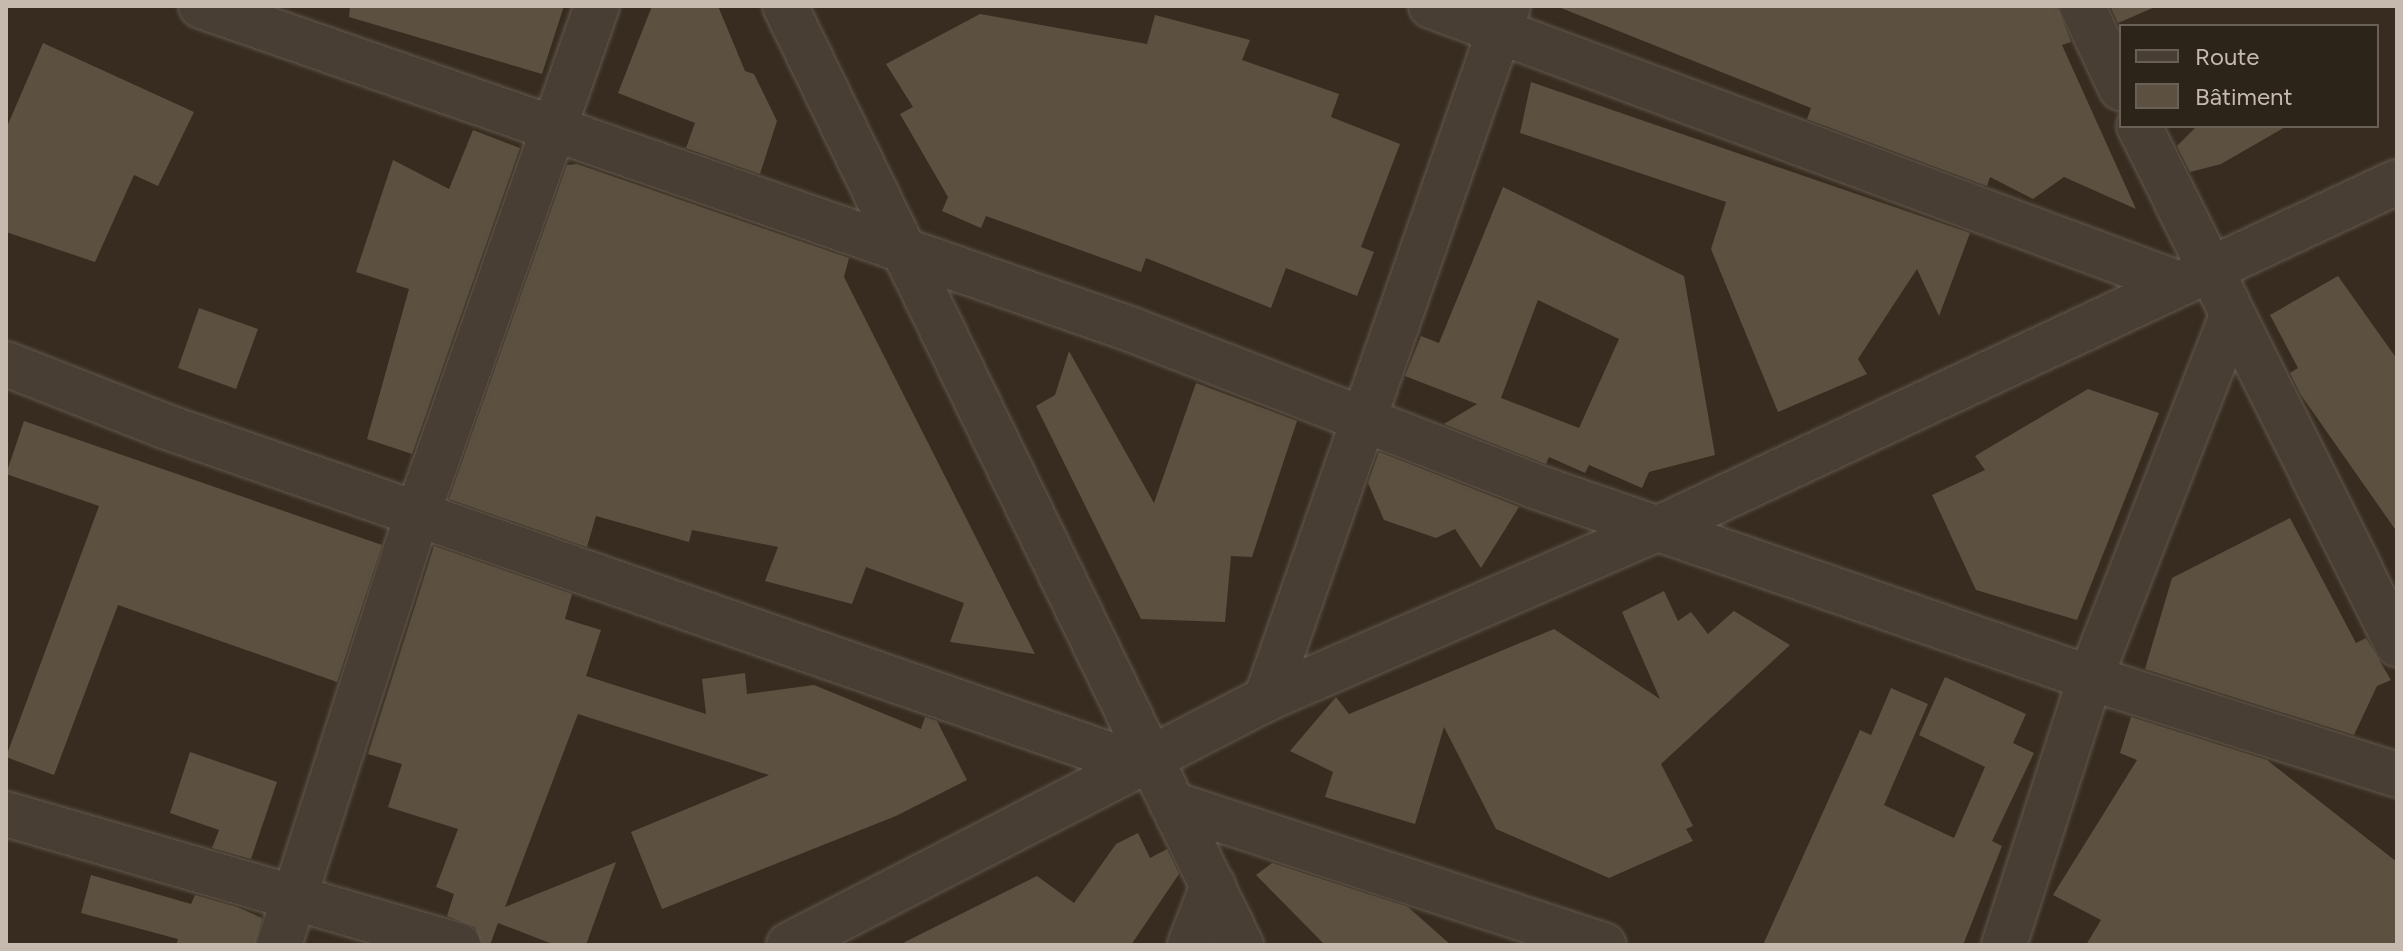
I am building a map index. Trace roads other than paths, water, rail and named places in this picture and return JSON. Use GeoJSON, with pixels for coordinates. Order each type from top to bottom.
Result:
{"type":"FeatureCollection","features":[{"type":"Feature","properties":{"kind":"street"},"geometry":{"type":"LineString","coordinates":[[201,6],[908,250],[1362,422],[1659,528],[2090,678],[2397,775]]}},
{"type":"Feature","properties":{"kind":"street"},"geometry":{"type":"LineString","coordinates":[[279,945],[419,510],[597,6]]}},
{"type":"Feature","properties":{"kind":"street"},"geometry":{"type":"LineString","coordinates":[[785,6],[908,250],[1147,764],[1172,804],[1241,945]]}},
{"type":"Feature","properties":{"kind":"street"},"geometry":{"type":"LineString","coordinates":[[1431,6],[1504,18],[2189,275],[2231,318],[2397,644]]}},
{"type":"Feature","properties":{"kind":"street"},"geometry":{"type":"LineString","coordinates":[[2082,6],[2119,84]]}},
{"type":"Feature","properties":{"kind":"street"},"geometry":{"type":"LineString","coordinates":[[1266,699],[1504,18]]}},
{"type":"Feature","properties":{"kind":"street"},"geometry":{"type":"LineString","coordinates":[[2140,128],[2189,275]]}},
{"type":"Feature","properties":{"kind":"street"},"geometry":{"type":"LineString","coordinates":[[789,945],[1147,764],[1266,699],[1659,528],[2189,275],[2397,182]]}},
{"type":"Feature","properties":{"kind":"street"},"geometry":{"type":"LineString","coordinates":[[2004,945],[2090,678],[2231,318]]}},
{"type":"Feature","properties":{"kind":"street"},"geometry":{"type":"LineString","coordinates":[[6,364],[164,426],[419,510],[1147,764]]}},
{"type":"Feature","properties":{"kind":"street"},"geometry":{"type":"LineString","coordinates":[[1172,804],[1604,945]]}},
{"type":"Feature","properties":{"kind":"street"},"geometry":{"type":"LineString","coordinates":[[6,814],[458,945]]}},
{"type":"Feature","properties":{"kind":"street"},"geometry":{"type":"LineString","coordinates":[[1190,945],[1213,885]]}}]}
